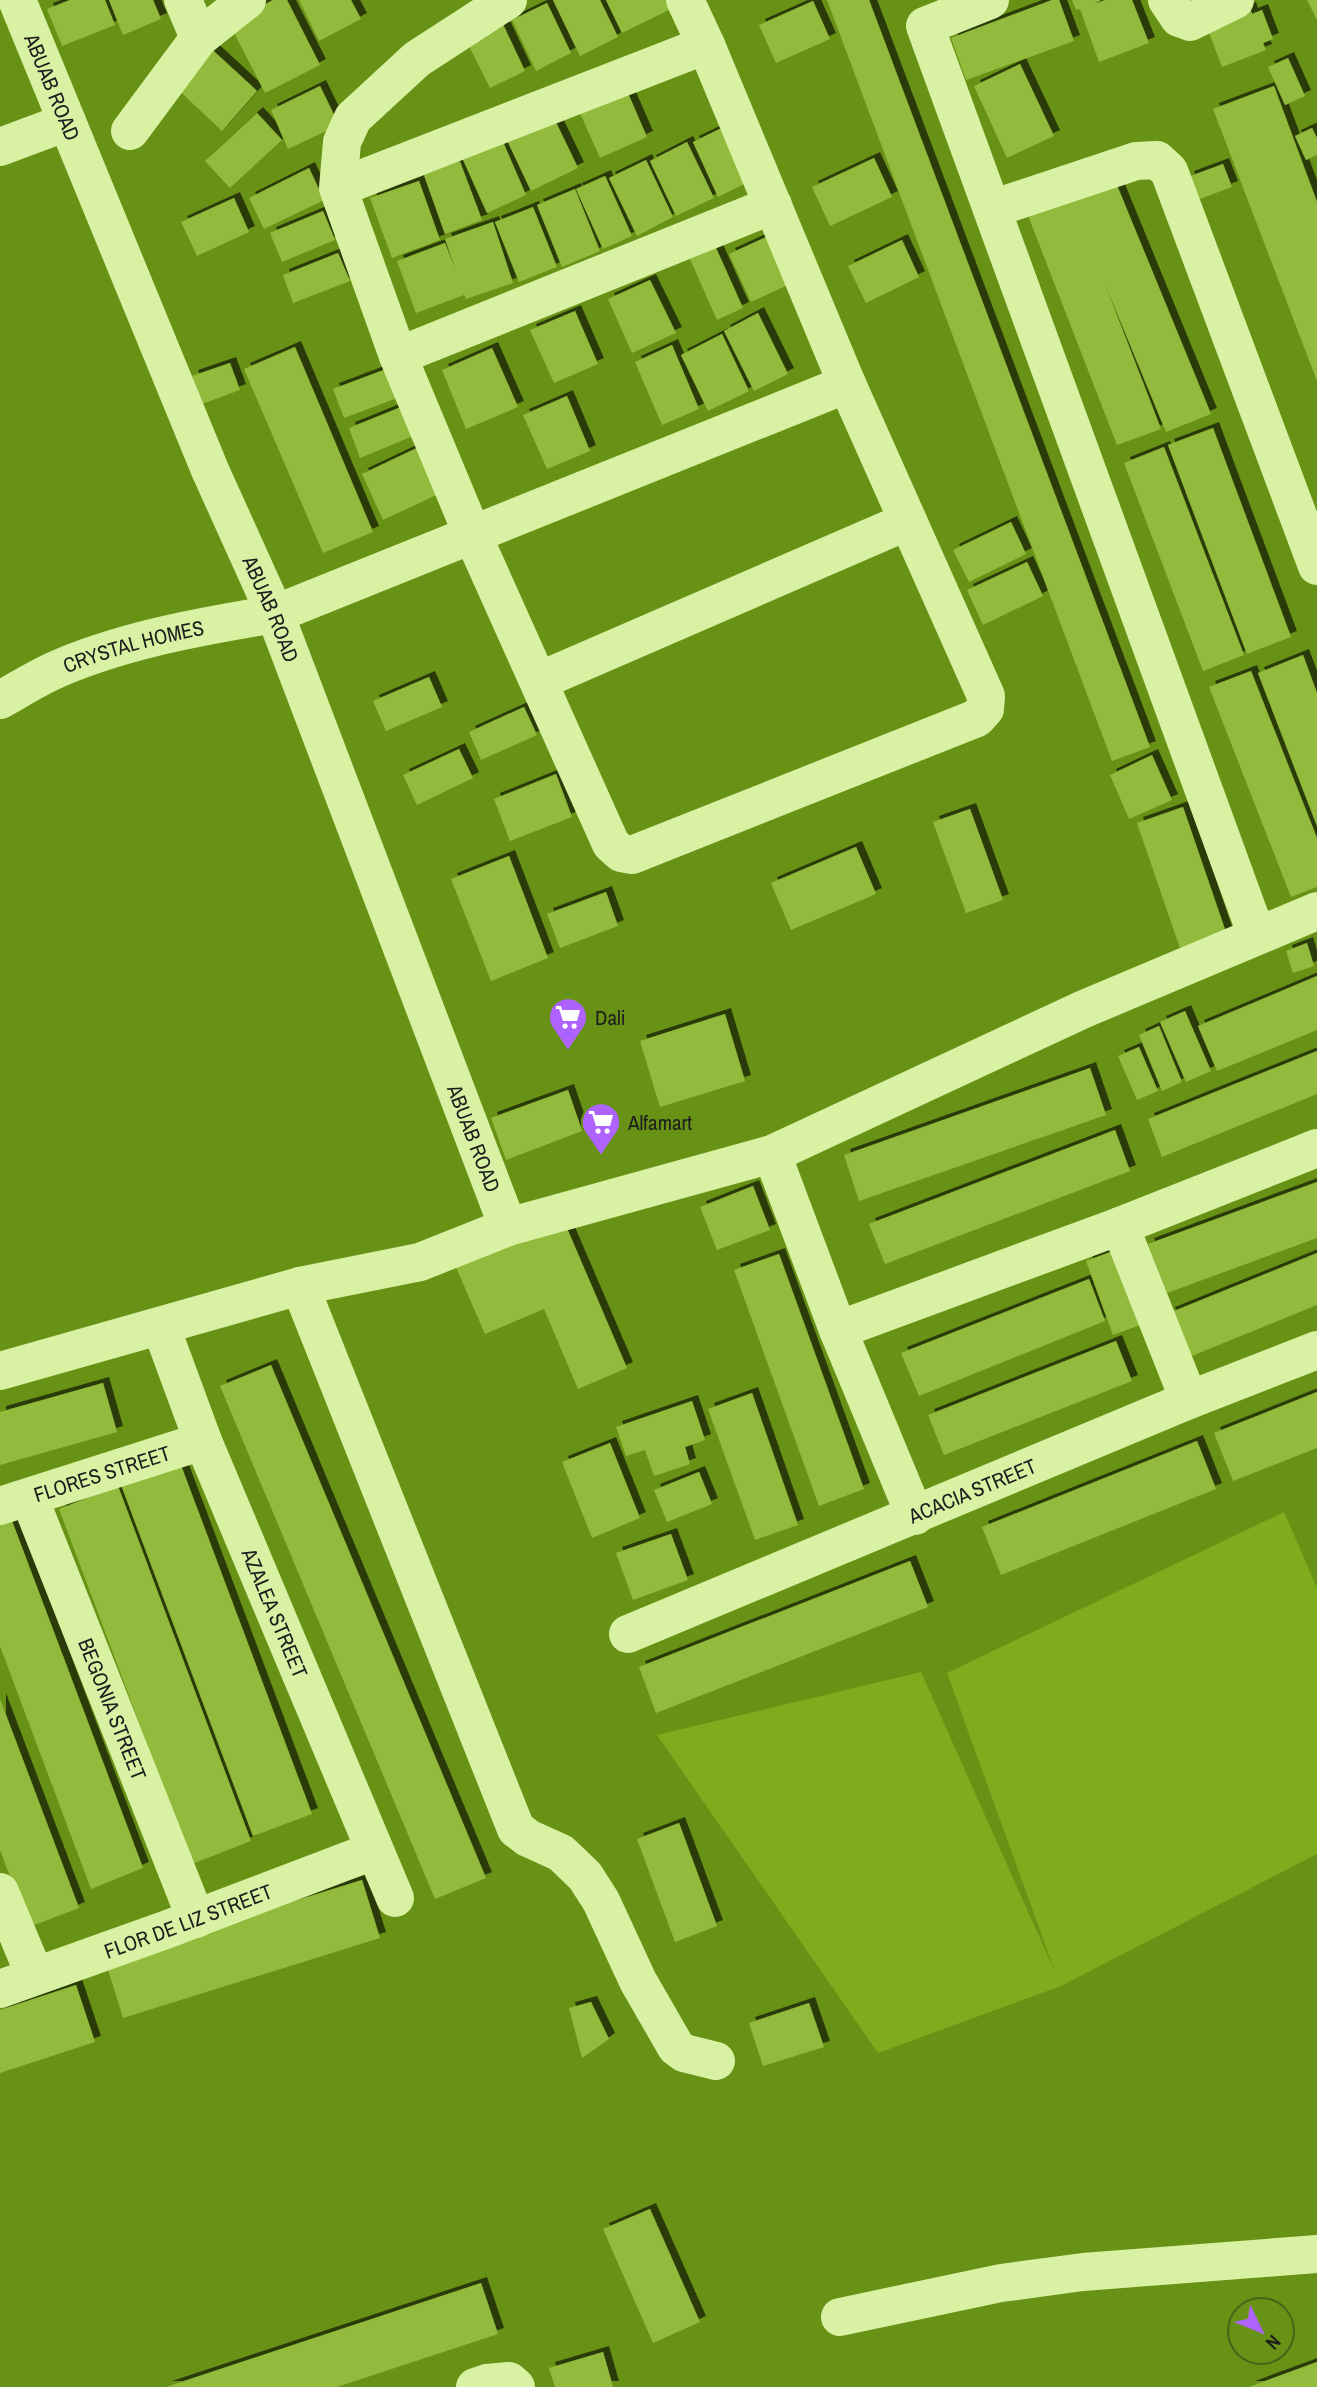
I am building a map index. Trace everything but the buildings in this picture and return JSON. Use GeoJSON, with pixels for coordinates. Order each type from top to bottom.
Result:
{"type":"FeatureCollection","features":[{"type":"Feature","properties":{"kind":"street"},"geometry":{"type":"LineString","coordinates":[[183,0],[199,38]]}},
{"type":"Feature","properties":{"kind":"street"},"geometry":{"type":"LineString","coordinates":[[130,131],[199,38],[247,0]]}},
{"type":"Feature","properties":{"kind":"street"},"geometry":{"type":"LineString","coordinates":[[508,0],[417,59],[353,118],[342,142],[338,188],[398,356],[473,536],[611,844],[621,853],[632,855],[977,718],[985,709],[986,696],[847,384],[774,205],[685,0]]}},
{"type":"Feature","properties":{"kind":"street"},"geometry":{"type":"LineString","coordinates":[[990,0],[920,13],[1257,936]]}},
{"type":"Feature","properties":{"kind":"street"},"geometry":{"type":"LineString","coordinates":[[1167,0],[1179,18],[1190,22],[1235,0]]}},
{"type":"Feature","properties":{"kind":"street","name":"ABUAB ROAD"},"geometry":{"type":"LineString","coordinates":[[12,7],[67,122],[210,470],[275,614],[508,1227]]}},
{"type":"Feature","properties":{"kind":"street"},"geometry":{"type":"LineString","coordinates":[[338,188],[706,45]]}},
{"type":"Feature","properties":{"kind":"street"},"geometry":{"type":"LineString","coordinates":[[0,147],[67,122]]}},
{"type":"Feature","properties":{"kind":"street"},"geometry":{"type":"LineString","coordinates":[[992,209],[1136,161],[1157,160],[1169,171],[1317,566]]}},
{"type":"Feature","properties":{"kind":"street"},"geometry":{"type":"LineString","coordinates":[[398,356],[774,205]]}},
{"type":"Feature","properties":{"kind":"street","name":"CRYSTAL HOMES"},"geometry":{"type":"LineString","coordinates":[[0,700],[60,668],[104,652],[202,626],[275,614],[847,384]]}},
{"type":"Feature","properties":{"kind":"street"},"geometry":{"type":"LineString","coordinates":[[540,681],[908,521]]}},
{"type":"Feature","properties":{"kind":"street"},"geometry":{"type":"LineString","coordinates":[[0,1371],[300,1286],[420,1262],[508,1227],[772,1154],[1084,1009],[1317,911]]}},
{"type":"Feature","properties":{"kind":"street"},"geometry":{"type":"LineString","coordinates":[[838,1330],[1120,1226],[1317,1148]]}},
{"type":"Feature","properties":{"kind":"street"},"geometry":{"type":"LineString","coordinates":[[772,1154],[838,1330],[915,1516]]}},
{"type":"Feature","properties":{"kind":"street"},"geometry":{"type":"LineString","coordinates":[[1120,1226],[1189,1400]]}},
{"type":"Feature","properties":{"kind":"street"},"geometry":{"type":"LineString","coordinates":[[300,1286],[516,1829],[528,1838],[561,1853],[585,1876],[601,1901],[638,1981],[676,2047],[684,2053],[716,2062]]}},
{"type":"Feature","properties":{"kind":"street","name":"AZALEA STREET"},"geometry":{"type":"LineString","coordinates":[[161,1326],[202,1441],[395,1898]]}},
{"type":"Feature","properties":{"kind":"street","name":"ACACIA STREET"},"geometry":{"type":"LineString","coordinates":[[628,1634],[1189,1400],[1317,1350]]}},
{"type":"Feature","properties":{"kind":"street","name":"FLORES STREET"},"geometry":{"type":"LineString","coordinates":[[14,1502],[202,1441]]}},
{"type":"Feature","properties":{"kind":"street","name":"BEGONIA STREET"},"geometry":{"type":"LineString","coordinates":[[14,1502],[196,1919]]}},
{"type":"Feature","properties":{"kind":"street","name":"FLOR DE LIZ STREET"},"geometry":{"type":"LineString","coordinates":[[18,1983],[373,1851]]}},
{"type":"Feature","properties":{"kind":"street"},"geometry":{"type":"LineString","coordinates":[[0,1892],[18,1983]]}},
{"type":"Feature","properties":{"kind":"street"},"geometry":{"type":"LineString","coordinates":[[840,2317],[1001,2283],[1083,2272],[1317,2254]]}},
{"type":"Feature","properties":{"kind":"street"},"geometry":{"type":"LineString","coordinates":[[475,2387],[509,2381],[516,2387]]}},
{"type":"Feature","properties":{"kind":"green space"},"geometry":{"type":"Polygon","coordinates":[[[1284,1512],[1317,1588],[1317,1854],[1061,1986],[878,2053],[657,1735],[921,1672],[1055,1972],[947,1673],[1284,1512]]]}},
{"type":"Feature","properties":{"kind":"place","name":"Dali"},"geometry":{"type":"Point","coordinates":[568,1051]}},
{"type":"Feature","properties":{"kind":"place","name":"Alfamart"},"geometry":{"type":"Point","coordinates":[601,1156]}}]}
